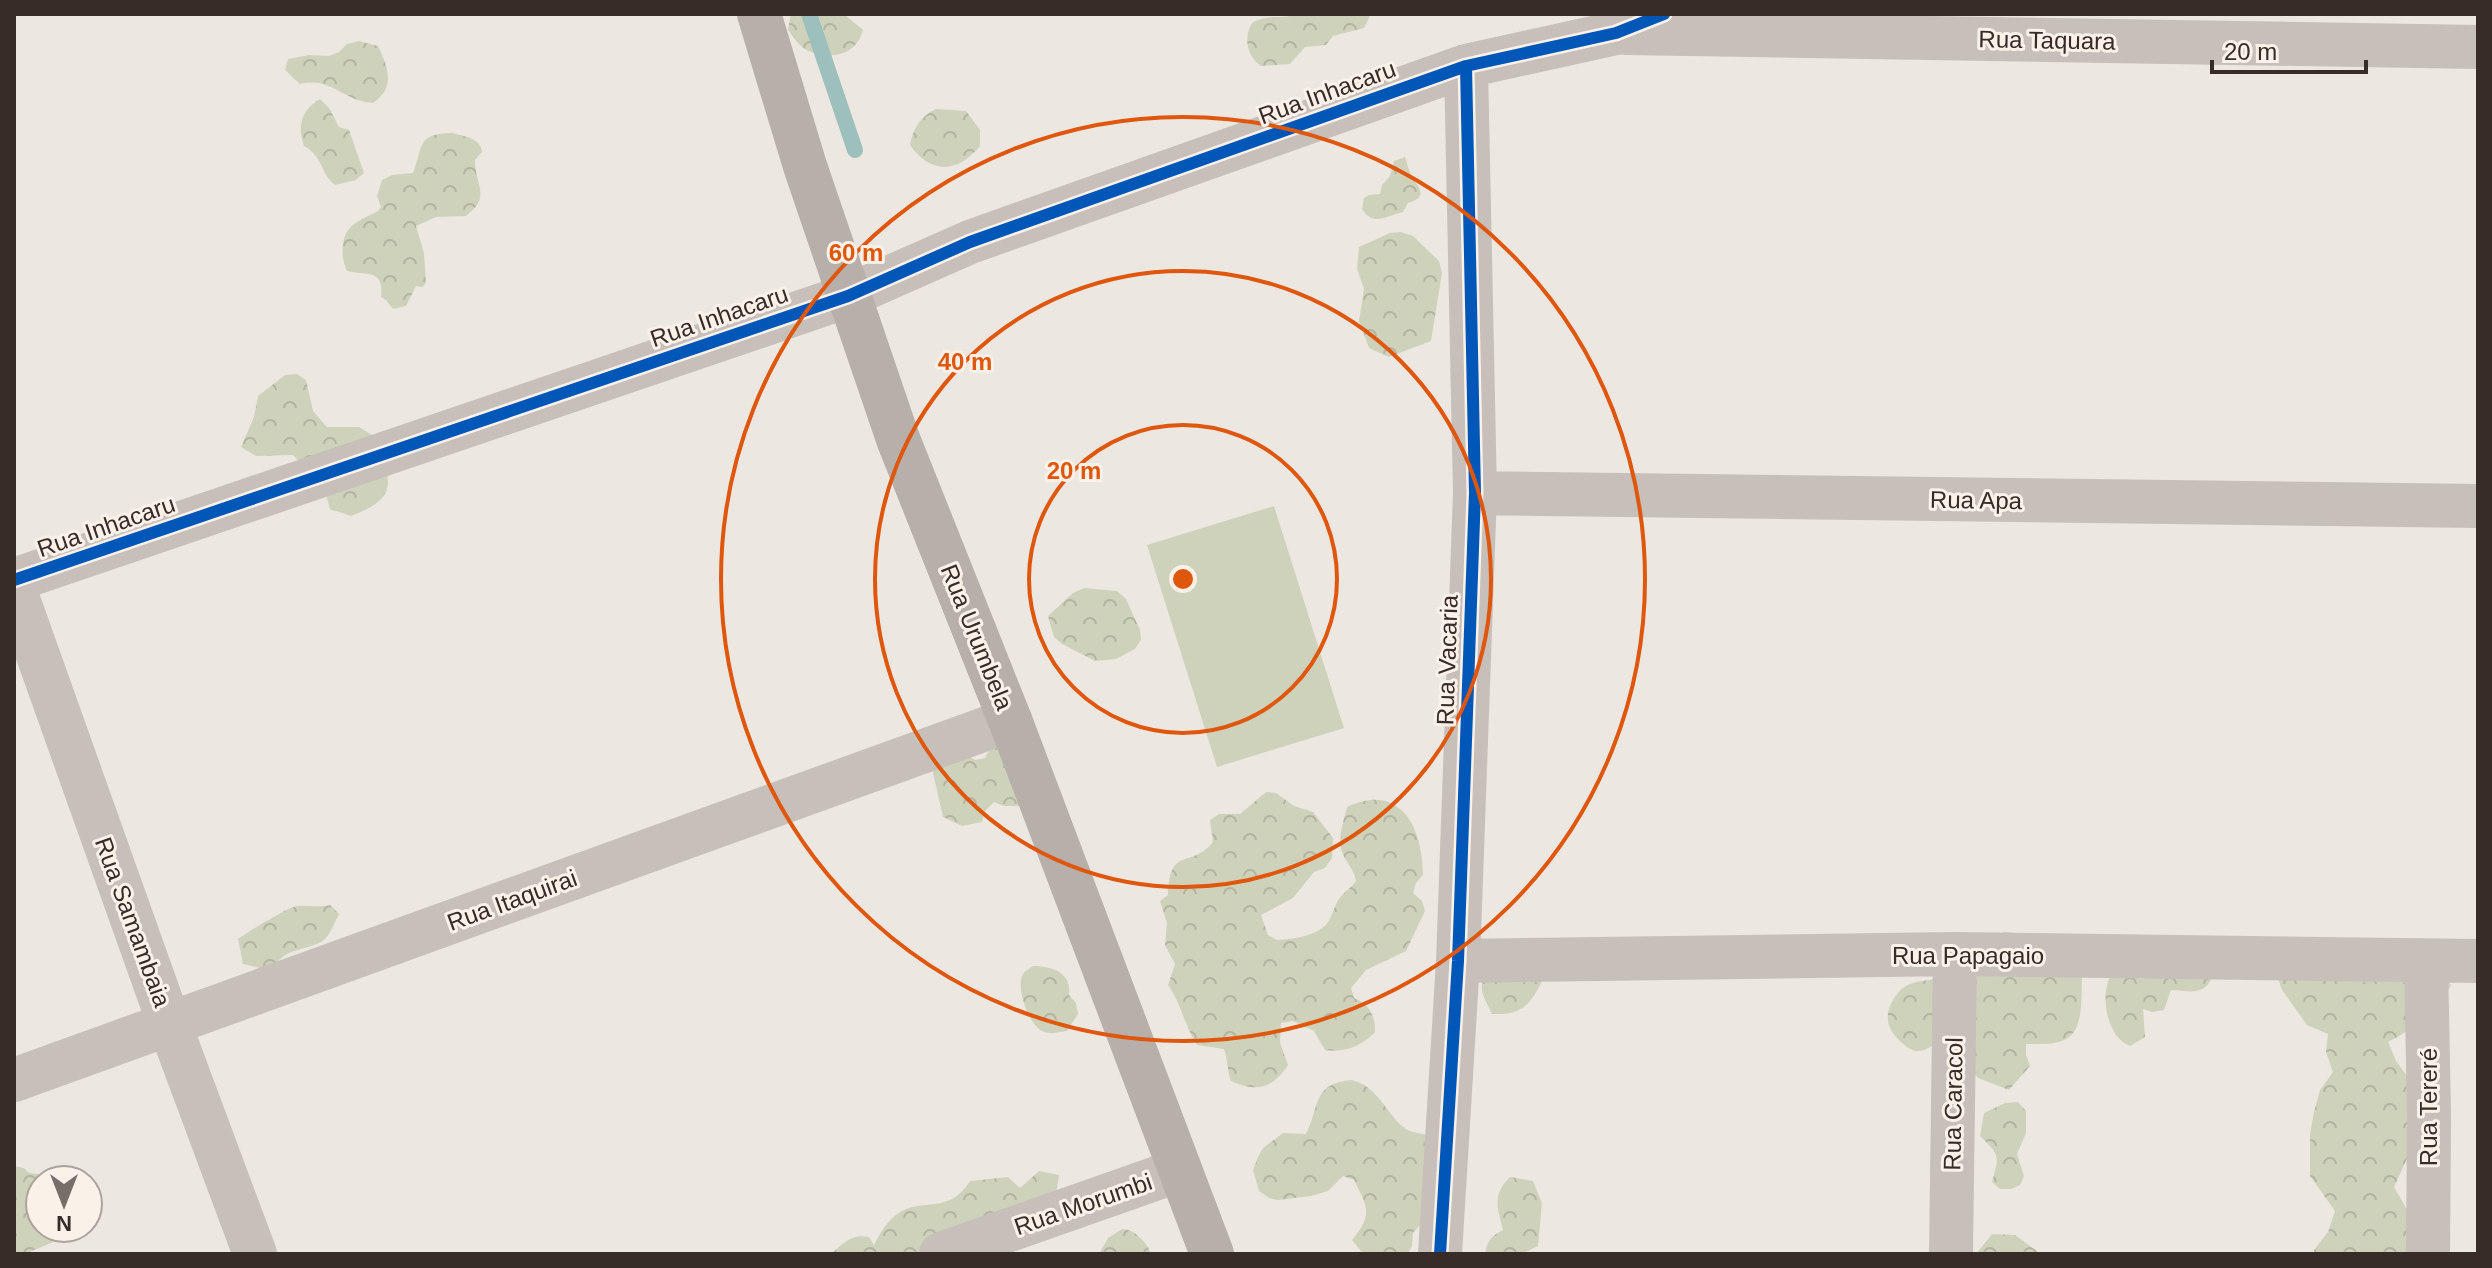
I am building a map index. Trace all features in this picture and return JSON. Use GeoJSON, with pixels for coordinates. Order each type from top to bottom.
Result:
{"type":"FeatureCollection","features":[{"type":"Feature","properties":{"kind":"main road","name":"Rua Urumbela"},"geometry":{"type":"LineString","coordinates":[[759,14],[848,296],[898,439],[1010,720],[1212,1254]]}},
{"type":"Feature","properties":{"kind":"street","name":"Rua Inhacaru"},"geometry":{"type":"LineString","coordinates":[[14,580],[848,296],[970,242],[1466,66],[1613,24],[1664,14]]}},
{"type":"Feature","properties":{"kind":"street","name":"Rua Taquara"},"geometry":{"type":"LineString","coordinates":[[1613,24],[2478,47]]}},
{"type":"Feature","properties":{"kind":"street","name":"Rua Vacaria"},"geometry":{"type":"LineString","coordinates":[[1440,1254],[1458,961],[1475,493],[1466,66]]}},
{"type":"Feature","properties":{"kind":"street","name":"Rua Apa"},"geometry":{"type":"LineString","coordinates":[[1475,493],[2478,506]]}},
{"type":"Feature","properties":{"kind":"street","name":"Rua Samambaia"},"geometry":{"type":"LineString","coordinates":[[14,588],[255,1254]]}},
{"type":"Feature","properties":{"kind":"street","name":"Rua Itaquirai"},"geometry":{"type":"LineString","coordinates":[[14,1080],[1010,720]]}},
{"type":"Feature","properties":{"kind":"street","name":"Rua Papagaio"},"geometry":{"type":"LineString","coordinates":[[1458,961],[1955,954],[2478,961]]}},
{"type":"Feature","properties":{"kind":"street","name":"Rua Caracol"},"geometry":{"type":"LineString","coordinates":[[1951,1254],[1955,954]]}},
{"type":"Feature","properties":{"kind":"street","name":"Rua Tereré"},"geometry":{"type":"LineString","coordinates":[[2426,961],[2428,1254]]}},
{"type":"Feature","properties":{"kind":"street","name":"Rua Morumbi"},"geometry":{"type":"LineString","coordinates":[[941,1254],[1180,1170]]}},
{"type":"Feature","properties":{"kind":"green space"},"geometry":{"type":"Polygon","coordinates":[[[791,14],[844,14],[863,30],[850,50],[836,55],[819,54],[804,48],[788,30],[791,14]]]}},
{"type":"Feature","properties":{"kind":"green space"},"geometry":{"type":"Polygon","coordinates":[[[1294,14],[1371,14],[1364,28],[1333,36],[1326,45],[1305,47],[1290,64],[1261,66],[1252,57],[1248,46],[1252,23],[1294,14]]]}},
{"type":"Feature","properties":{"kind":"green space"},"geometry":{"type":"Polygon","coordinates":[[[359,41],[378,46],[387,69],[385,91],[373,103],[320,83],[300,84],[285,70],[288,59],[309,55],[329,56],[347,44],[359,41]]]}},
{"type":"Feature","properties":{"kind":"green space"},"geometry":{"type":"Polygon","coordinates":[[[320,99],[339,127],[349,130],[364,173],[356,180],[335,185],[315,155],[304,146],[302,119],[308,108],[320,99]]]}},
{"type":"Feature","properties":{"kind":"green space"},"geometry":{"type":"Polygon","coordinates":[[[936,109],[966,111],[980,130],[980,146],[953,166],[944,167],[926,161],[910,145],[918,123],[936,109]]]}},
{"type":"Feature","properties":{"kind":"green space"},"geometry":{"type":"Polygon","coordinates":[[[452,133],[471,138],[481,147],[482,152],[475,160],[480,190],[478,202],[466,216],[436,217],[416,226],[424,253],[426,283],[422,287],[416,286],[406,306],[393,309],[381,297],[377,277],[347,271],[343,255],[344,238],[355,224],[381,207],[377,196],[382,180],[392,175],[413,173],[423,143],[433,136],[452,133]]]}},
{"type":"Feature","properties":{"kind":"green space"},"geometry":{"type":"Polygon","coordinates":[[[1405,157],[1420,189],[1419,197],[1408,203],[1403,212],[1380,219],[1371,218],[1362,209],[1364,198],[1380,194],[1394,161],[1405,157]]]}},
{"type":"Feature","properties":{"kind":"green space"},"geometry":{"type":"Polygon","coordinates":[[[1401,232],[1413,236],[1439,261],[1442,273],[1431,341],[1389,357],[1369,348],[1359,321],[1364,289],[1357,269],[1359,247],[1390,233],[1401,232]]]}},
{"type":"Feature","properties":{"kind":"green space"},"geometry":{"type":"Polygon","coordinates":[[[297,374],[306,380],[313,411],[327,427],[359,427],[377,438],[388,486],[378,502],[367,509],[351,516],[330,509],[324,487],[293,455],[256,456],[241,447],[254,417],[258,396],[285,375],[297,374]]]}},
{"type":"Feature","properties":{"kind":"green space"},"geometry":{"type":"Polygon","coordinates":[[[1274,506],[1344,728],[1217,767],[1147,545],[1274,506]]]}},
{"type":"Feature","properties":{"kind":"green space"},"geometry":{"type":"Polygon","coordinates":[[[1084,588],[1117,591],[1126,599],[1140,630],[1141,640],[1135,649],[1116,659],[1095,661],[1054,637],[1048,616],[1073,593],[1084,588]]]}},
{"type":"Feature","properties":{"kind":"green space"},"geometry":{"type":"Polygon","coordinates":[[[1000,741],[1026,806],[1004,806],[994,802],[985,811],[982,822],[962,826],[943,817],[931,764],[966,754],[975,760],[985,758],[990,748],[1000,741]]]}},
{"type":"Feature","properties":{"kind":"green space"},"geometry":{"type":"Polygon","coordinates":[[[1266,792],[1276,793],[1294,806],[1313,812],[1333,838],[1332,858],[1325,868],[1314,872],[1293,898],[1261,915],[1268,935],[1277,940],[1298,938],[1318,931],[1328,922],[1339,899],[1356,881],[1340,841],[1347,807],[1366,801],[1382,800],[1395,805],[1406,814],[1413,827],[1419,842],[1423,875],[1413,893],[1422,901],[1425,911],[1406,951],[1366,970],[1351,988],[1354,998],[1370,1011],[1375,1032],[1352,1047],[1325,1050],[1314,1031],[1293,1021],[1281,1023],[1280,1043],[1288,1065],[1269,1084],[1248,1087],[1231,1081],[1224,1049],[1197,1045],[1193,1038],[1168,985],[1175,964],[1165,945],[1167,923],[1160,901],[1168,895],[1170,879],[1177,863],[1197,855],[1213,842],[1210,820],[1219,814],[1240,814],[1266,792]]]}},
{"type":"Feature","properties":{"kind":"green space"},"geometry":{"type":"Polygon","coordinates":[[[330,905],[339,914],[324,940],[289,953],[274,967],[264,969],[243,964],[238,939],[297,906],[330,905]]]}},
{"type":"Feature","properties":{"kind":"green space"},"geometry":{"type":"Polygon","coordinates":[[[2004,932],[2015,933],[2082,975],[2076,1029],[2060,1042],[2026,1044],[2030,1066],[2009,1090],[1978,1078],[1944,1038],[1923,1050],[1909,1048],[1895,1036],[1888,1018],[1893,999],[1903,988],[1952,972],[2004,932]]]}},
{"type":"Feature","properties":{"kind":"green space"},"geometry":{"type":"Polygon","coordinates":[[[1033,966],[1054,969],[1067,981],[1069,995],[1076,1003],[1078,1014],[1067,1031],[1042,1031],[1028,1014],[1021,980],[1033,966]]]}},
{"type":"Feature","properties":{"kind":"green space"},"geometry":{"type":"Polygon","coordinates":[[[2442,966],[2451,986],[2415,1025],[2388,1042],[2396,1061],[2410,1080],[2412,1148],[2394,1187],[2417,1227],[2421,1254],[2314,1254],[2328,1232],[2335,1211],[2310,1176],[2310,1134],[2314,1112],[2320,1090],[2333,1072],[2326,1052],[2328,1034],[2307,1025],[2282,990],[2275,970],[2442,966]]]}},
{"type":"Feature","properties":{"kind":"green space"},"geometry":{"type":"Polygon","coordinates":[[[2112,973],[2142,979],[2148,976],[2211,975],[2211,980],[2198,991],[2171,990],[2164,1010],[2152,1012],[2143,1009],[2145,1037],[2130,1046],[2115,1034],[2107,1014],[2106,992],[2112,973]]]}},
{"type":"Feature","properties":{"kind":"green space"},"geometry":{"type":"Polygon","coordinates":[[[1485,974],[1542,981],[1529,1003],[1517,1011],[1492,1014],[1482,989],[1485,974]]]}},
{"type":"Feature","properties":{"kind":"green space"},"geometry":{"type":"Polygon","coordinates":[[[1352,1080],[1369,1088],[1405,1129],[1427,1135],[1420,1225],[1413,1233],[1408,1254],[1363,1254],[1352,1240],[1366,1217],[1365,1204],[1354,1180],[1343,1176],[1328,1191],[1278,1200],[1259,1191],[1253,1170],[1263,1148],[1283,1133],[1306,1134],[1324,1091],[1339,1082],[1352,1080]]]}},
{"type":"Feature","properties":{"kind":"green space"},"geometry":{"type":"Polygon","coordinates":[[[2018,1102],[2026,1111],[2026,1133],[2017,1154],[2024,1176],[2020,1185],[2000,1189],[1992,1182],[1996,1167],[1995,1152],[1980,1136],[1984,1113],[2005,1103],[2018,1102]]]}},
{"type":"Feature","properties":{"kind":"green space"},"geometry":{"type":"Polygon","coordinates":[[[14,1166],[24,1168],[24,1244],[49,1244],[25,1254],[14,1254],[14,1166]]]}},
{"type":"Feature","properties":{"kind":"green space"},"geometry":{"type":"Polygon","coordinates":[[[1039,1171],[1059,1175],[1056,1196],[962,1254],[816,1254],[832,1253],[858,1237],[869,1237],[874,1245],[886,1224],[897,1214],[916,1206],[953,1198],[970,1181],[1008,1177],[1020,1188],[1039,1171]]]}},
{"type":"Feature","properties":{"kind":"green space"},"geometry":{"type":"Polygon","coordinates":[[[1510,1177],[1533,1181],[1542,1203],[1538,1246],[1522,1254],[1485,1254],[1490,1239],[1503,1230],[1498,1196],[1510,1177]]]}},
{"type":"Feature","properties":{"kind":"green space"},"geometry":{"type":"Polygon","coordinates":[[[1122,1229],[1140,1237],[1151,1254],[1099,1254],[1108,1238],[1122,1229]]]}},
{"type":"Feature","properties":{"kind":"green space"},"geometry":{"type":"Polygon","coordinates":[[[1992,1234],[2015,1235],[2041,1254],[1976,1254],[1992,1234]]]}},
{"type":"Feature","properties":{"kind":"waterway"},"geometry":{"type":"LineString","coordinates":[[809,14],[855,150]]}},
{"type":"Feature","properties":{"kind":"cycle path"},"geometry":{"type":"LineString","coordinates":[[14,580],[848,296],[970,242],[1466,66],[1616,33],[1664,14]]}},
{"type":"Feature","properties":{"kind":"cycle path"},"geometry":{"type":"LineString","coordinates":[[1440,1254],[1458,961],[1475,493],[1466,66]]}}]}
